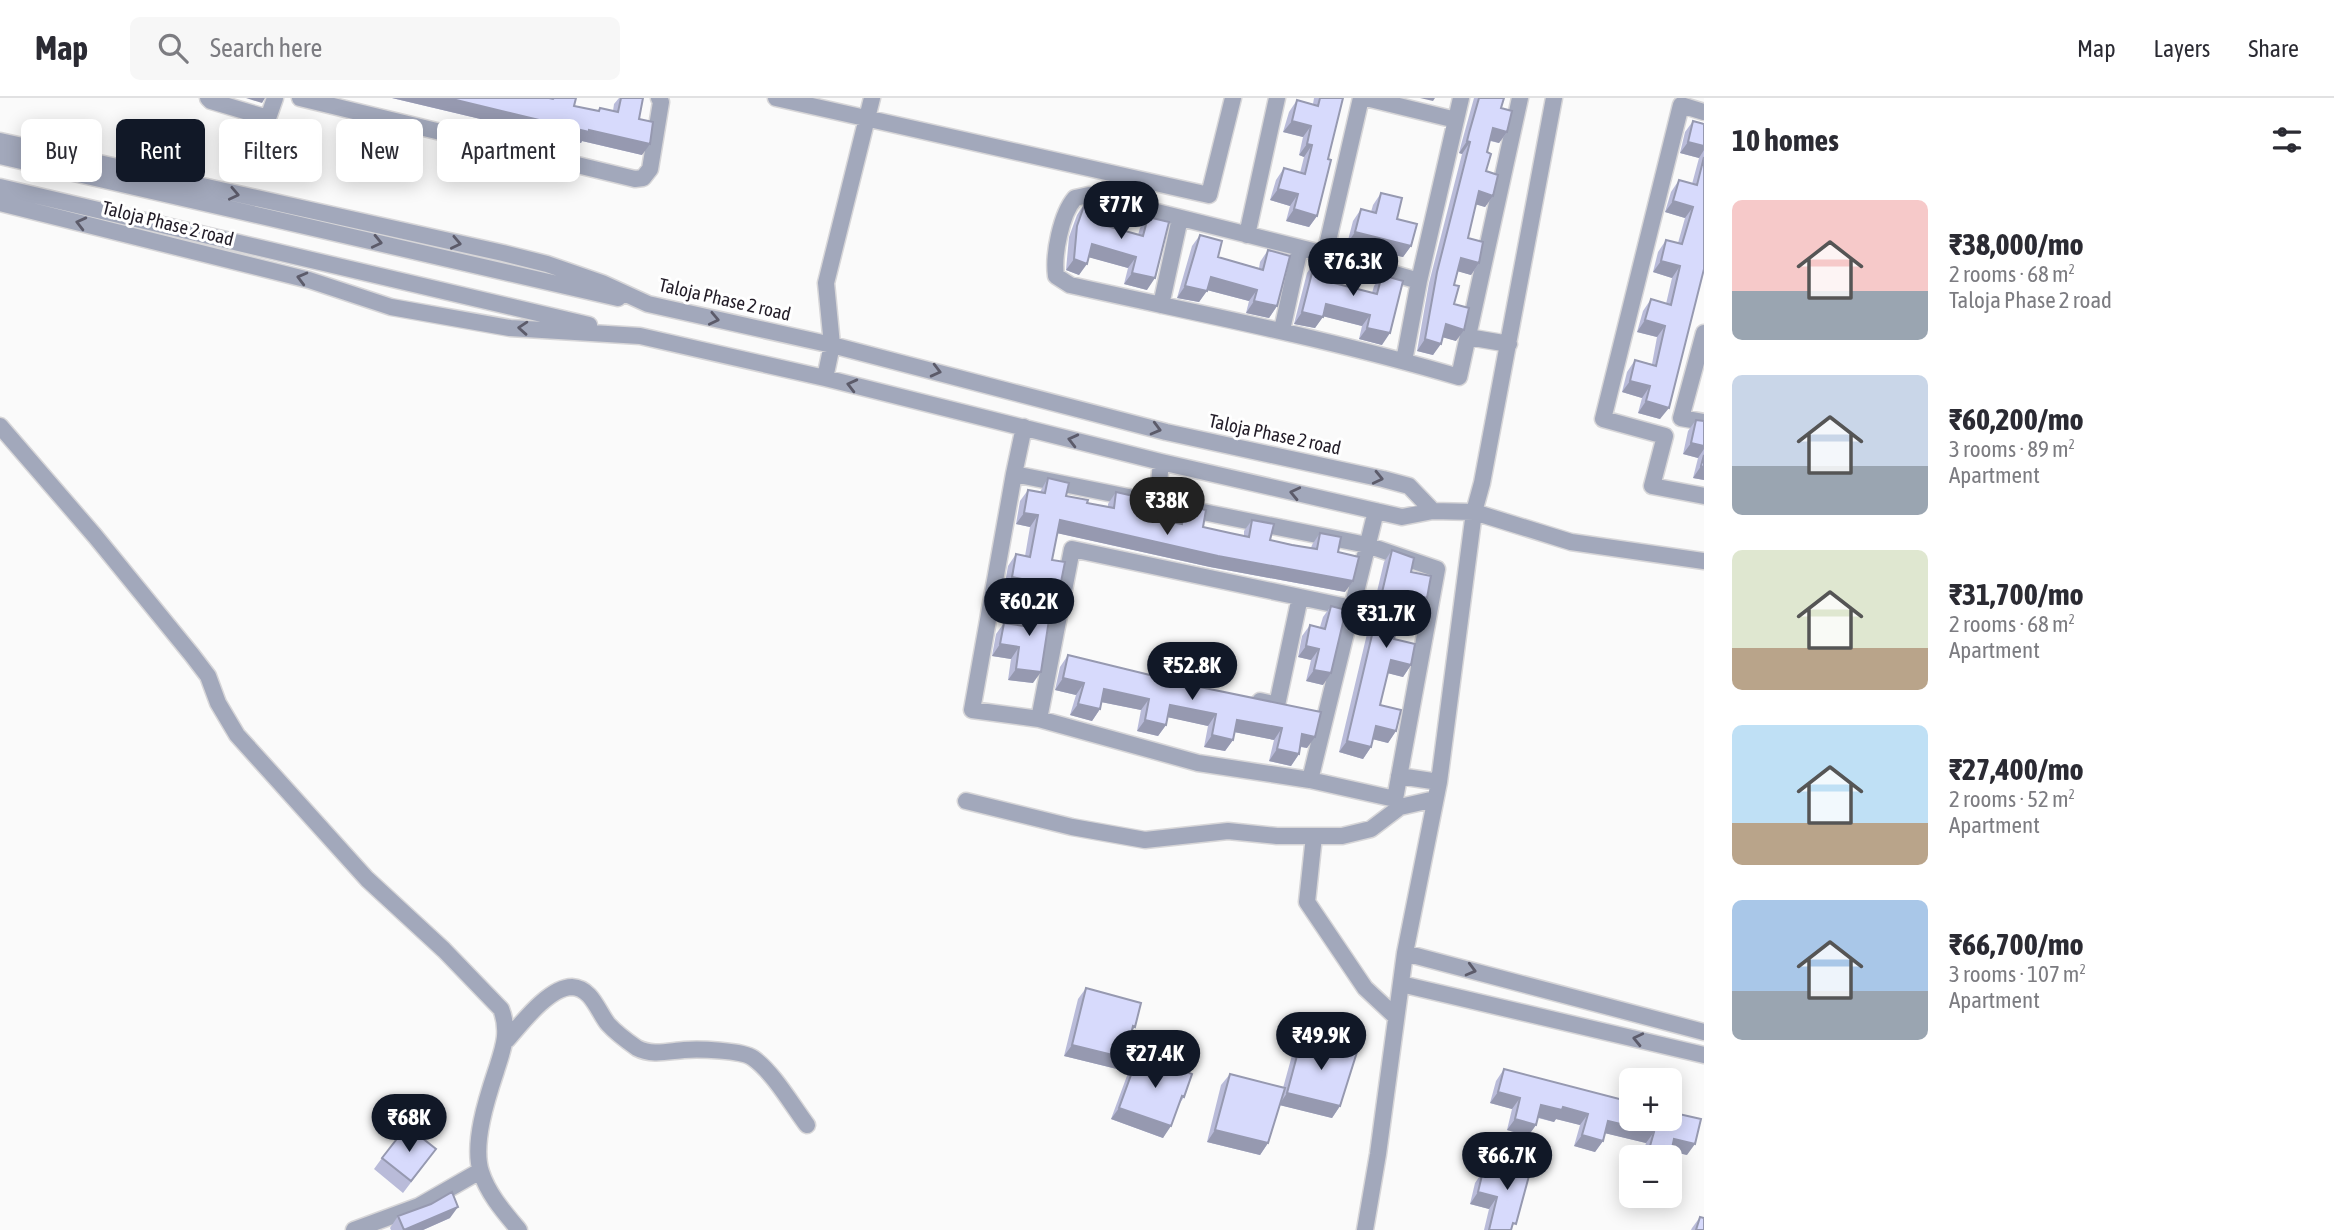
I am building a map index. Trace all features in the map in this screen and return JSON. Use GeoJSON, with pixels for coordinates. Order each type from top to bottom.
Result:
{"type":"FeatureCollection","features":[{"type":"Feature","properties":{"kind":"street"},"geometry":{"type":"LineString","coordinates":[[208,98],[211,102],[268,118],[275,98]]}},
{"type":"Feature","properties":{"kind":"street"},"geometry":{"type":"LineString","coordinates":[[300,98],[635,179],[643,178],[650,169],[661,102],[659,98]]}},
{"type":"Feature","properties":{"kind":"street"},"geometry":{"type":"LineString","coordinates":[[776,98],[1209,195],[1233,98]]}},
{"type":"Feature","properties":{"kind":"street"},"geometry":{"type":"LineString","coordinates":[[825,378],[832,345],[826,283],[872,98]]}},
{"type":"Feature","properties":{"kind":"street"},"geometry":{"type":"LineString","coordinates":[[1247,235],[1277,98]]}},
{"type":"Feature","properties":{"kind":"street"},"geometry":{"type":"LineString","coordinates":[[1325,254],[1363,98],[1456,120]]}},
{"type":"Feature","properties":{"kind":"street"},"geometry":{"type":"LineString","coordinates":[[1404,361],[1419,281],[1461,98]]}},
{"type":"Feature","properties":{"kind":"street"},"geometry":{"type":"LineString","coordinates":[[1419,281],[1325,254],[1089,195],[1075,198],[1066,208],[1054,263],[1056,276],[1070,285],[1282,330],[1459,377],[1520,98]]}},
{"type":"Feature","properties":{"kind":"street"},"geometry":{"type":"LineString","coordinates":[[1365,1230],[1405,953],[1437,790],[1474,512],[1509,345],[1554,98]]}},
{"type":"Feature","properties":{"kind":"street"},"geometry":{"type":"LineString","coordinates":[[1704,112],[1681,105],[1604,419],[1665,436],[1652,486],[1704,496]]}},
{"type":"Feature","properties":{"kind":"street","name":"Taloja Phase 2 road"},"geometry":{"type":"LineString","coordinates":[[0,141],[536,261],[602,283],[648,304],[832,345],[1166,432],[1383,479],[1409,486],[1433,511]]}},
{"type":"Feature","properties":{"kind":"street"},"geometry":{"type":"LineString","coordinates":[[0,156],[648,304]]}},
{"type":"Feature","properties":{"kind":"street"},"geometry":{"type":"LineString","coordinates":[[0,187],[640,336]]}},
{"type":"Feature","properties":{"kind":"street","name":"Taloja Phase 2 road"},"geometry":{"type":"LineString","coordinates":[[0,203],[309,280],[391,307],[510,328],[640,336],[825,378],[1161,462],[1402,517],[1433,511],[1474,512],[1571,542],[1704,561]]}},
{"type":"Feature","properties":{"kind":"street"},"geometry":{"type":"LineString","coordinates":[[1161,305],[1180,218]]}},
{"type":"Feature","properties":{"kind":"street"},"geometry":{"type":"LineString","coordinates":[[1282,330],[1300,248]]}},
{"type":"Feature","properties":{"kind":"street"},"geometry":{"type":"LineString","coordinates":[[1704,332],[1681,418],[1704,422]]}},
{"type":"Feature","properties":{"kind":"street"},"geometry":{"type":"LineString","coordinates":[[1468,337],[1509,345]]}},
{"type":"Feature","properties":{"kind":"street"},"geometry":{"type":"LineString","coordinates":[[0,426],[135,584],[208,676],[218,703],[237,735],[367,879],[444,950],[500,1009],[505,1020],[506,1040],[486,1105],[478,1146],[480,1171],[494,1199],[519,1230]]}},
{"type":"Feature","properties":{"kind":"street"},"geometry":{"type":"LineString","coordinates":[[1014,474],[1367,545],[1437,569],[1395,799],[1310,780],[1198,762],[1039,719],[972,710],[1014,474],[1024,427]]}},
{"type":"Feature","properties":{"kind":"street"},"geometry":{"type":"LineString","coordinates":[[1157,502],[1161,462]]}},
{"type":"Feature","properties":{"kind":"street"},"geometry":{"type":"LineString","coordinates":[[1310,780],[1376,511]]}},
{"type":"Feature","properties":{"kind":"street"},"geometry":{"type":"LineString","coordinates":[[1039,719],[1058,656],[1072,549],[1352,608]]}},
{"type":"Feature","properties":{"kind":"street"},"geometry":{"type":"LineString","coordinates":[[1251,699],[1277,705],[1300,597]]}},
{"type":"Feature","properties":{"kind":"street"},"geometry":{"type":"LineString","coordinates":[[1399,776],[1437,790]]}},
{"type":"Feature","properties":{"kind":"street"},"geometry":{"type":"LineString","coordinates":[[967,801],[1072,827],[1145,840],[1228,831],[1277,836],[1342,836],[1371,829],[1400,807],[1437,790]]}},
{"type":"Feature","properties":{"kind":"street"},"geometry":{"type":"LineString","coordinates":[[1314,836],[1307,902],[1365,988],[1396,1017]]}},
{"type":"Feature","properties":{"kind":"street"},"geometry":{"type":"LineString","coordinates":[[1405,953],[1704,1032]]}},
{"type":"Feature","properties":{"kind":"street"},"geometry":{"type":"LineString","coordinates":[[1401,984],[1704,1055]]}},
{"type":"Feature","properties":{"kind":"street"},"geometry":{"type":"LineString","coordinates":[[506,1040],[540,1004],[557,991],[571,987],[581,989],[597,1005],[607,1023],[624,1039],[642,1050],[657,1053],[688,1050],[744,1053],[754,1058],[807,1125]]}},
{"type":"Feature","properties":{"kind":"street"},"geometry":{"type":"LineString","coordinates":[[354,1230],[419,1206],[480,1171]]}},
{"type":"Feature","properties":{"kind":"building"},"geometry":{"type":"Polygon","coordinates":[[[448,98],[576,98],[574,106],[618,112],[621,98],[643,98],[639,119],[653,122],[650,144],[580,130],[580,119],[535,119],[448,98]]]}},
{"type":"Feature","properties":{"kind":"building"},"geometry":{"type":"Polygon","coordinates":[[[1320,98],[1343,98],[1317,216],[1294,209],[1298,194],[1278,189],[1284,168],[1305,174],[1312,145],[1307,144],[1311,126],[1292,121],[1297,100],[1318,106],[1320,98]]]}},
{"type":"Feature","properties":{"kind":"building"},"geometry":{"type":"Polygon","coordinates":[[[1479,98],[1504,98],[1501,108],[1512,111],[1507,132],[1493,128],[1487,152],[1491,154],[1486,171],[1498,175],[1493,196],[1479,191],[1468,238],[1483,242],[1479,263],[1461,258],[1454,285],[1459,286],[1454,304],[1469,308],[1464,330],[1446,324],[1441,344],[1425,339],[1437,272],[1479,98]]]}},
{"type":"Feature","properties":{"kind":"building"},"geometry":{"type":"Polygon","coordinates":[[[1693,121],[1704,124],[1704,146],[1688,142],[1693,121]]]}},
{"type":"Feature","properties":{"kind":"building"},"geometry":{"type":"Polygon","coordinates":[[[1704,157],[1704,269],[1669,408],[1646,401],[1650,386],[1630,381],[1635,360],[1656,366],[1665,326],[1645,320],[1651,299],[1671,305],[1680,266],[1661,261],[1666,240],[1682,244],[1693,207],[1673,201],[1679,180],[1697,185],[1704,157]]]}},
{"type":"Feature","properties":{"kind":"building"},"geometry":{"type":"Polygon","coordinates":[[[1381,193],[1402,198],[1397,219],[1417,224],[1411,246],[1355,232],[1361,209],[1376,213],[1381,193]]]}},
{"type":"Feature","properties":{"kind":"building"},"geometry":{"type":"Polygon","coordinates":[[[1085,203],[1104,209],[1100,224],[1143,236],[1148,217],[1169,222],[1155,278],[1132,273],[1136,257],[1092,244],[1087,264],[1074,259],[1077,226],[1085,203]]]}},
{"type":"Feature","properties":{"kind":"building"},"geometry":{"type":"Polygon","coordinates":[[[1200,235],[1222,241],[1218,257],[1263,270],[1268,250],[1290,256],[1277,306],[1254,301],[1257,290],[1211,277],[1207,291],[1185,286],[1200,235]]]}},
{"type":"Feature","properties":{"kind":"building"},"geometry":{"type":"Polygon","coordinates":[[[1315,261],[1338,268],[1334,283],[1377,294],[1382,275],[1403,281],[1390,333],[1367,328],[1370,315],[1326,304],[1323,317],[1302,312],[1315,261]]]}},
{"type":"Feature","properties":{"kind":"building"},"geometry":{"type":"Polygon","coordinates":[[[1696,420],[1704,421],[1704,446],[1691,443],[1696,420]]]}},
{"type":"Feature","properties":{"kind":"building"},"geometry":{"type":"Polygon","coordinates":[[[1048,478],[1069,483],[1066,496],[1088,500],[1087,503],[1114,508],[1116,492],[1138,497],[1135,511],[1156,515],[1155,519],[1182,524],[1185,506],[1206,510],[1203,527],[1249,537],[1252,520],[1274,524],[1270,540],[1292,545],[1317,549],[1320,533],[1341,537],[1338,552],[1359,557],[1353,581],[1218,556],[1060,520],[1052,560],[1065,562],[1060,587],[1012,577],[1016,554],[1030,557],[1038,515],[1024,513],[1028,490],[1045,493],[1048,478]]]}},
{"type":"Feature","properties":{"kind":"building"},"geometry":{"type":"Polygon","coordinates":[[[1392,550],[1414,558],[1411,572],[1431,576],[1427,598],[1407,593],[1394,639],[1415,644],[1411,665],[1391,660],[1380,705],[1401,710],[1396,731],[1376,726],[1371,747],[1347,741],[1392,550]]]}},
{"type":"Feature","properties":{"kind":"building"},"geometry":{"type":"Polygon","coordinates":[[[1028,603],[1051,607],[1041,672],[1016,669],[1019,647],[1000,644],[1004,623],[1024,626],[1028,603]]]}},
{"type":"Feature","properties":{"kind":"building"},"geometry":{"type":"Polygon","coordinates":[[[1331,606],[1346,610],[1331,673],[1314,670],[1319,649],[1306,646],[1310,625],[1325,629],[1331,606]]]}},
{"type":"Feature","properties":{"kind":"building"},"geometry":{"type":"Polygon","coordinates":[[[1068,655],[1195,686],[1321,712],[1315,737],[1302,734],[1299,754],[1277,749],[1282,728],[1237,720],[1233,740],[1212,735],[1216,714],[1170,705],[1166,725],[1145,720],[1149,699],[1104,689],[1100,709],[1078,704],[1084,683],[1063,678],[1068,655]]]}},
{"type":"Feature","properties":{"kind":"building"},"geometry":{"type":"Polygon","coordinates":[[[1086,988],[1141,1003],[1125,1058],[1072,1045],[1086,988]]]}},
{"type":"Feature","properties":{"kind":"building"},"geometry":{"type":"Polygon","coordinates":[[[1302,1037],[1357,1052],[1340,1106],[1287,1093],[1302,1037]]]}},
{"type":"Feature","properties":{"kind":"building"},"geometry":{"type":"Polygon","coordinates":[[[1139,1053],[1192,1074],[1171,1126],[1119,1108],[1139,1053]]]}},
{"type":"Feature","properties":{"kind":"building"},"geometry":{"type":"Polygon","coordinates":[[[1504,1069],[1619,1099],[1619,1124],[1608,1121],[1603,1141],[1582,1135],[1588,1114],[1563,1107],[1562,1110],[1541,1105],[1536,1125],[1515,1119],[1520,1098],[1498,1092],[1504,1069]]]}},
{"type":"Feature","properties":{"kind":"building"},"geometry":{"type":"Polygon","coordinates":[[[1230,1074],[1285,1088],[1268,1143],[1215,1130],[1230,1074]]]}},
{"type":"Feature","properties":{"kind":"building"},"geometry":{"type":"Polygon","coordinates":[[[1682,1115],[1701,1119],[1695,1144],[1674,1139],[1673,1145],[1650,1145],[1654,1132],[1650,1131],[1682,1131],[1682,1115]]]}},
{"type":"Feature","properties":{"kind":"building"},"geometry":{"type":"Polygon","coordinates":[[[407,1126],[436,1149],[411,1181],[382,1158],[407,1126]]]}},
{"type":"Feature","properties":{"kind":"building"},"geometry":{"type":"Polygon","coordinates":[[[1510,1155],[1533,1161],[1516,1224],[1513,1223],[1511,1230],[1489,1230],[1497,1197],[1478,1192],[1483,1171],[1504,1177],[1510,1155]]]}},
{"type":"Feature","properties":{"kind":"building"},"geometry":{"type":"Polygon","coordinates":[[[452,1192],[458,1207],[404,1230],[398,1216],[431,1204],[452,1192]]]}},
{"type":"Feature","properties":{"kind":"building"},"geometry":{"type":"Polygon","coordinates":[[[1700,1217],[1704,1218],[1704,1230],[1696,1230],[1700,1217]]]}}]}
